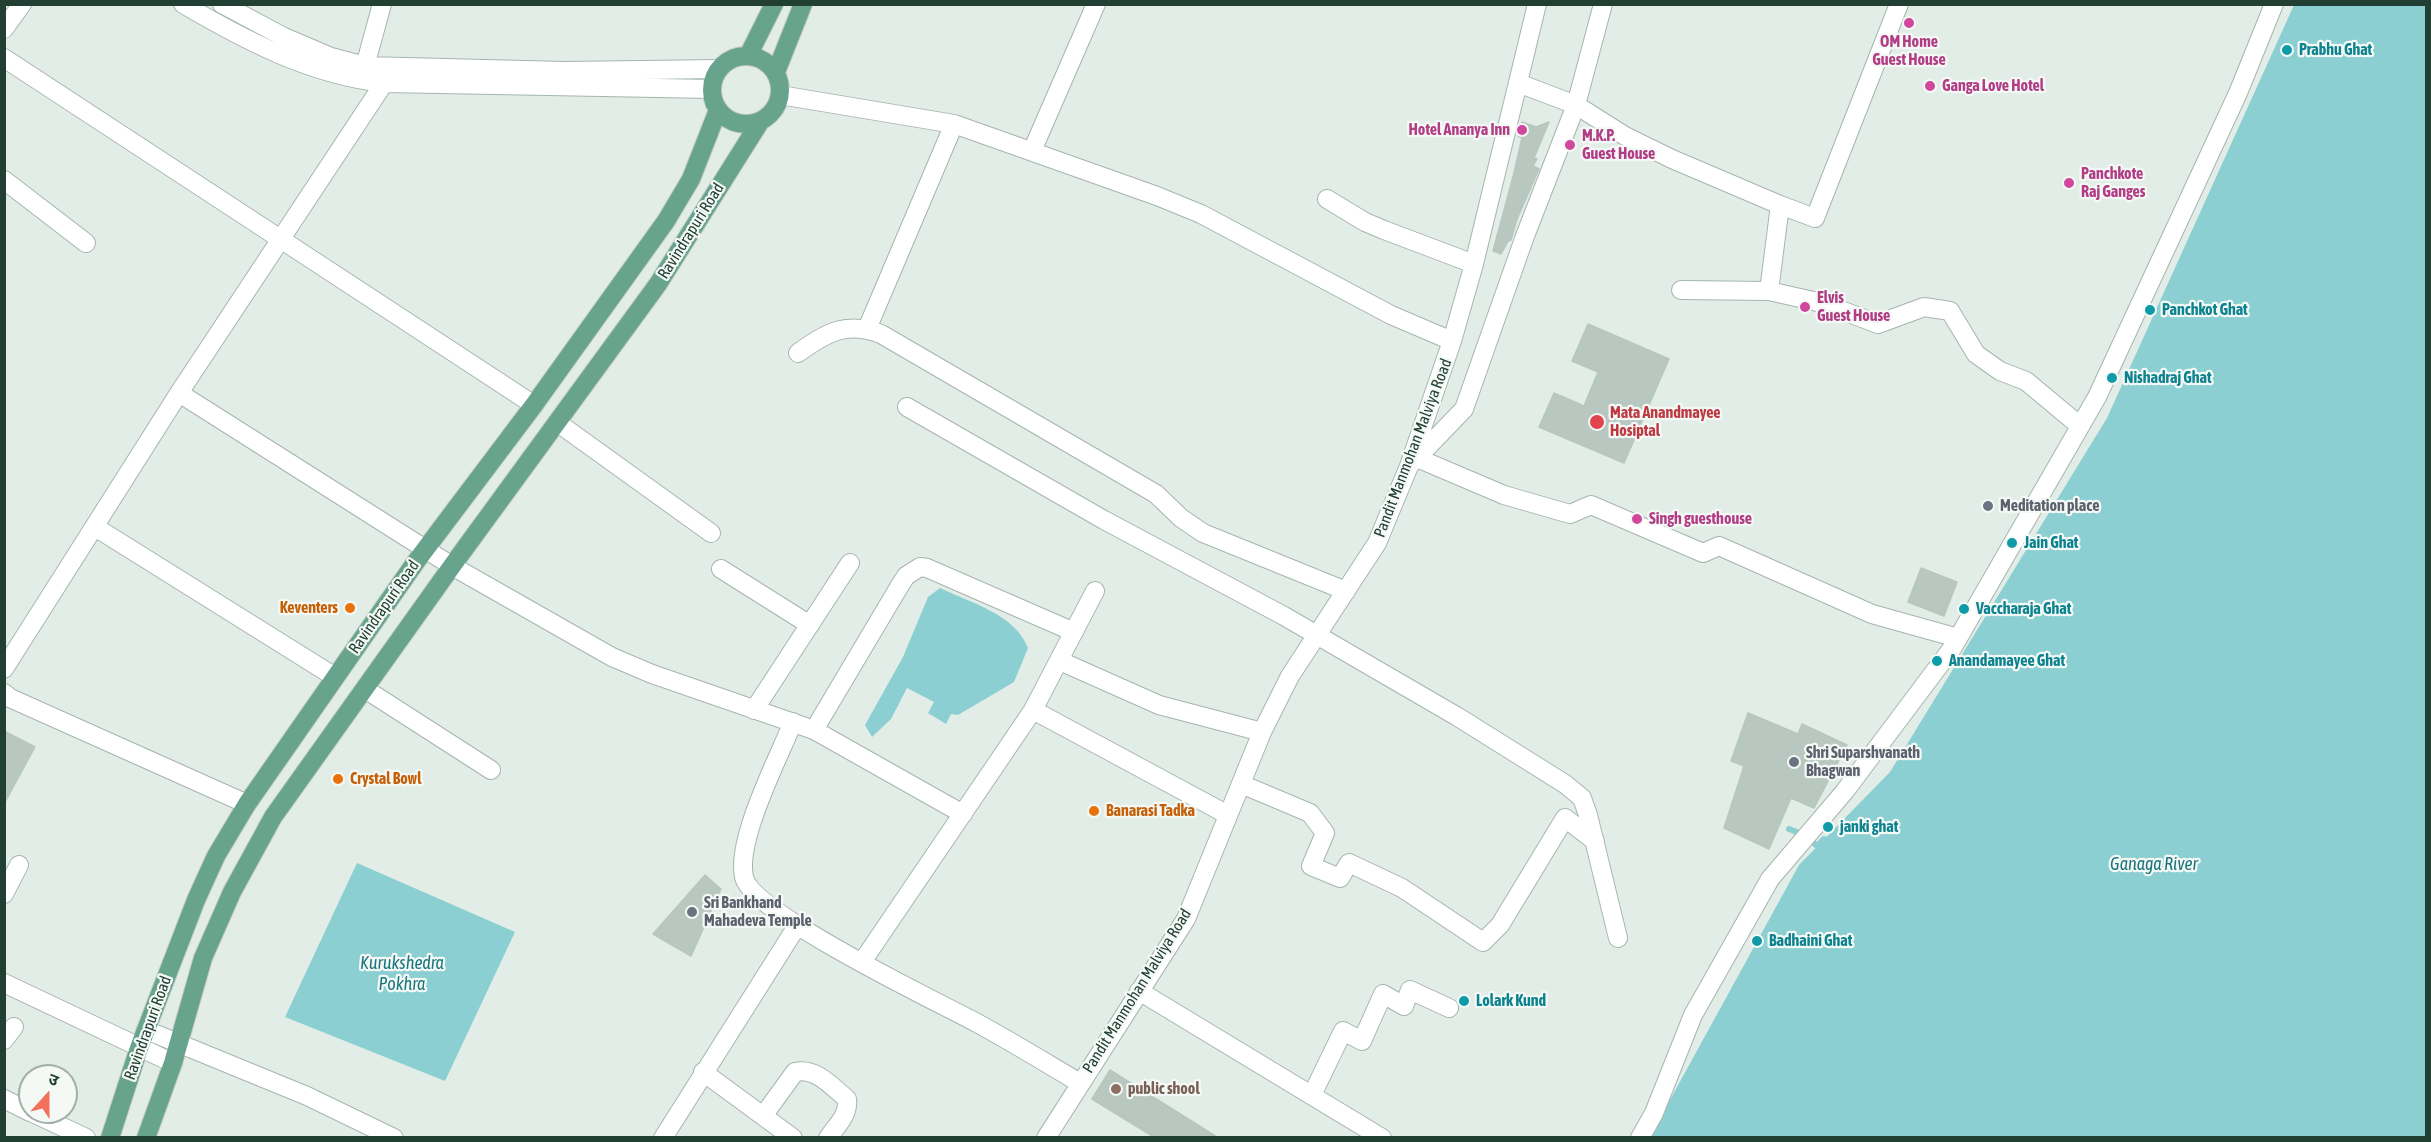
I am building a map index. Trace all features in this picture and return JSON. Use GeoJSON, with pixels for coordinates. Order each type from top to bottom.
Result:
{"type":"FeatureCollection","features":[{"type":"Feature","properties":{"kind":"main road"},"geometry":{"type":"LineString","coordinates":[[748,56],[774,4]]}},
{"type":"Feature","properties":{"kind":"main road"},"geometry":{"type":"LineString","coordinates":[[776,72],[803,4]]}},
{"type":"Feature","properties":{"kind":"main road"},"geometry":{"type":"LineString","coordinates":[[748,56],[759,58],[769,64],[776,72],[780,83],[777,106],[760,122],[737,123],[727,118],[718,110],[712,89],[719,69],[728,61],[748,56]]}},
{"type":"Feature","properties":{"kind":"main road","name":"Ravindrapuri Road"},"geometry":{"type":"LineString","coordinates":[[110,1137],[139,1048],[200,891],[216,856],[247,804],[335,676],[666,221],[691,179],[718,110]]}},
{"type":"Feature","properties":{"kind":"main road","name":"Ravindrapuri Road"},"geometry":{"type":"LineString","coordinates":[[146,1137],[173,1063],[203,958],[254,850],[273,817],[452,566],[658,284],[760,122]]}},
{"type":"Feature","properties":{"kind":"street"},"geometry":{"type":"LineString","coordinates":[[4,29],[22,4]]}},
{"type":"Feature","properties":{"kind":"street"},"geometry":{"type":"LineString","coordinates":[[183,4],[231,32],[308,67],[339,76],[384,83],[712,89]]}},
{"type":"Feature","properties":{"kind":"street"},"geometry":{"type":"LineString","coordinates":[[222,4],[303,46],[331,57],[365,66],[565,71],[719,69]]}},
{"type":"Feature","properties":{"kind":"street"},"geometry":{"type":"LineString","coordinates":[[365,66],[382,4]]}},
{"type":"Feature","properties":{"kind":"street"},"geometry":{"type":"LineString","coordinates":[[1032,151],[1096,4]]}},
{"type":"Feature","properties":{"kind":"street","name":"Pandit Manmohan Malviya Road"},"geometry":{"type":"LineString","coordinates":[[1046,1137],[1186,919],[1262,732],[1290,676],[1377,543],[1413,462],[1474,264],[1537,4]]}},
{"type":"Feature","properties":{"kind":"street"},"geometry":{"type":"LineString","coordinates":[[1603,4],[1576,105],[1525,236],[1464,409],[1413,462],[1515,498],[1570,514],[1591,505],[1703,553],[1719,546],[1872,614],[1958,638]]}},
{"type":"Feature","properties":{"kind":"street"},"geometry":{"type":"LineString","coordinates":[[1518,83],[1576,105],[1625,136],[1671,159],[1780,206],[1815,218],[1899,4]]}},
{"type":"Feature","properties":{"kind":"street"},"geometry":{"type":"LineString","coordinates":[[1640,1137],[1654,1113],[1693,1015],[1770,879],[1845,791],[1958,638],[2097,397],[2238,93],[2274,4]]}},
{"type":"Feature","properties":{"kind":"street"},"geometry":{"type":"LineString","coordinates":[[4,58],[534,405]]}},
{"type":"Feature","properties":{"kind":"street"},"geometry":{"type":"LineString","coordinates":[[4,669],[179,393],[384,83]]}},
{"type":"Feature","properties":{"kind":"street"},"geometry":{"type":"LineString","coordinates":[[780,95],[954,124],[1032,151],[1201,214],[1349,294],[1452,341]]}},
{"type":"Feature","properties":{"kind":"street"},"geometry":{"type":"LineString","coordinates":[[867,328],[954,124]]}},
{"type":"Feature","properties":{"kind":"street"},"geometry":{"type":"LineString","coordinates":[[4,180],[87,243]]}},
{"type":"Feature","properties":{"kind":"street"},"geometry":{"type":"LineString","coordinates":[[1327,199],[1365,222],[1474,264]]}},
{"type":"Feature","properties":{"kind":"street"},"geometry":{"type":"LineString","coordinates":[[1769,291],[1780,206]]}},
{"type":"Feature","properties":{"kind":"street"},"geometry":{"type":"LineString","coordinates":[[1681,290],[1769,291],[1822,303],[1878,324],[1924,307],[1950,311],[1976,354],[2000,371],[2026,381],[2080,426]]}},
{"type":"Feature","properties":{"kind":"street"},"geometry":{"type":"LineString","coordinates":[[798,353],[820,337],[832,332],[847,327],[867,328],[908,348],[997,403],[1156,494],[1192,527],[1346,591]]}},
{"type":"Feature","properties":{"kind":"street"},"geometry":{"type":"LineString","coordinates":[[179,393],[452,566],[612,657],[652,674],[814,730],[963,814]]}},
{"type":"Feature","properties":{"kind":"street"},"geometry":{"type":"LineString","coordinates":[[906,407],[1104,520],[1318,635],[1565,783],[1582,798],[1618,938]]}},
{"type":"Feature","properties":{"kind":"street"},"geometry":{"type":"LineString","coordinates":[[558,423],[711,533]]}},
{"type":"Feature","properties":{"kind":"street"},"geometry":{"type":"LineString","coordinates":[[95,527],[335,676]]}},
{"type":"Feature","properties":{"kind":"street"},"geometry":{"type":"LineString","coordinates":[[754,710],[850,563]]}},
{"type":"Feature","properties":{"kind":"street"},"geometry":{"type":"LineString","coordinates":[[814,730],[906,576],[920,567],[927,568],[1074,632]]}},
{"type":"Feature","properties":{"kind":"street"},"geometry":{"type":"LineString","coordinates":[[721,568],[810,625]]}},
{"type":"Feature","properties":{"kind":"street"},"geometry":{"type":"LineString","coordinates":[[862,962],[1033,710],[1095,591]]}},
{"type":"Feature","properties":{"kind":"street"},"geometry":{"type":"LineString","coordinates":[[1060,661],[1159,705],[1262,732]]}},
{"type":"Feature","properties":{"kind":"street"},"geometry":{"type":"LineString","coordinates":[[365,689],[491,770]]}},
{"type":"Feature","properties":{"kind":"street"},"geometry":{"type":"LineString","coordinates":[[4,693],[10,698],[247,804]]}},
{"type":"Feature","properties":{"kind":"street"},"geometry":{"type":"LineString","coordinates":[[1033,710],[1228,815]]}},
{"type":"Feature","properties":{"kind":"street"},"geometry":{"type":"LineString","coordinates":[[794,722],[758,806],[745,849],[744,879],[749,888],[797,926],[981,1025],[1080,1083]]}},
{"type":"Feature","properties":{"kind":"street"},"geometry":{"type":"LineString","coordinates":[[1241,784],[1310,813],[1325,833],[1311,866],[1340,878],[1349,863],[1402,888],[1483,942],[1500,925],[1566,818],[1594,841]]}},
{"type":"Feature","properties":{"kind":"street"},"geometry":{"type":"LineString","coordinates":[[4,894],[20,865]]}},
{"type":"Feature","properties":{"kind":"street"},"geometry":{"type":"LineString","coordinates":[[663,1137],[797,926]]}},
{"type":"Feature","properties":{"kind":"street"},"geometry":{"type":"LineString","coordinates":[[4,983],[173,1063]]}},
{"type":"Feature","properties":{"kind":"street"},"geometry":{"type":"LineString","coordinates":[[1312,1095],[1343,1031],[1362,1041],[1383,994],[1404,1006],[1410,990],[1449,1008]]}},
{"type":"Feature","properties":{"kind":"street"},"geometry":{"type":"LineString","coordinates":[[1139,991],[1382,1137]]}},
{"type":"Feature","properties":{"kind":"street"},"geometry":{"type":"LineString","coordinates":[[146,1030],[308,1096],[394,1137]]}},
{"type":"Feature","properties":{"kind":"street"},"geometry":{"type":"LineString","coordinates":[[763,1116],[795,1072],[804,1069],[814,1072],[847,1099],[848,1107],[845,1114],[828,1137]]}},
{"type":"Feature","properties":{"kind":"street"},"geometry":{"type":"LineString","coordinates":[[703,1072],[793,1137]]}},
{"type":"Feature","properties":{"kind":"street"},"geometry":{"type":"LineString","coordinates":[[4,1100],[18,1106]]}},
{"type":"Feature","properties":{"kind":"street"},"geometry":{"type":"LineString","coordinates":[[57,1124],[86,1137]]}},
{"type":"Feature","properties":{"kind":"water","name":"Ganaga River"},"geometry":{"type":"Polygon","coordinates":[[[2294,5],[2426,5],[2426,1137],[1649,1138],[1799,865],[1890,772],[2107,418],[2294,5]]]}},
{"type":"Feature","properties":{"kind":"water"},"geometry":{"type":"Polygon","coordinates":[[[940,588],[1003,618],[1022,636],[1028,648],[1014,682],[958,715],[951,714],[946,724],[928,713],[934,702],[907,688],[891,719],[872,737],[865,725],[903,657],[928,597],[940,588]]]}},
{"type":"Feature","properties":{"kind":"water","name":"Kurukshedra Pokhra"},"geometry":{"type":"Polygon","coordinates":[[[357,863],[515,932],[445,1081],[285,1017],[357,863]]]}},
{"type":"Feature","properties":{"kind":"building"},"geometry":{"type":"Polygon","coordinates":[[[1522,122],[1536,127],[1549,122],[1534,158],[1537,159],[1533,166],[1539,169],[1517,219],[1511,240],[1508,241],[1501,254],[1493,251],[1522,138],[1518,136],[1522,122]]]}},
{"type":"Feature","properties":{"kind":"building"},"geometry":{"type":"Polygon","coordinates":[[[1588,324],[1669,359],[1624,463],[1539,427],[1554,393],[1584,406],[1598,372],[1572,361],[1588,324]]]}},
{"type":"Feature","properties":{"kind":"building"},"geometry":{"type":"Polygon","coordinates":[[[1921,568],[1957,582],[1944,616],[1908,602],[1921,568]]]}},
{"type":"Feature","properties":{"kind":"building"},"geometry":{"type":"Polygon","coordinates":[[[1748,713],[1798,734],[1802,724],[1847,745],[1814,808],[1791,798],[1769,849],[1724,828],[1744,766],[1731,761],[1748,713]]]}},
{"type":"Feature","properties":{"kind":"building"},"geometry":{"type":"Polygon","coordinates":[[[4,731],[35,747],[4,804],[4,731]]]}},
{"type":"Feature","properties":{"kind":"building","name":"Sri Bankhand Mahadeva Temple"},"geometry":{"type":"Polygon","coordinates":[[[705,875],[721,889],[691,956],[653,934],[705,875]]]}},
{"type":"Feature","properties":{"kind":"building"},"geometry":{"type":"Polygon","coordinates":[[[1110,1070],[1217,1137],[1154,1137],[1092,1099],[1110,1070]]]}},
{"type":"Feature","properties":{"kind":"waterway"},"geometry":{"type":"LineString","coordinates":[[1789,829],[1807,836],[1817,846],[1824,839],[1826,840]]}},
{"type":"Feature","properties":{"kind":"place","name":"OM Home Guest House"},"geometry":{"type":"Point","coordinates":[1909,23]}},
{"type":"Feature","properties":{"kind":"place","name":"Prabhu Ghat"},"geometry":{"type":"Point","coordinates":[2287,50]}},
{"type":"Feature","properties":{"kind":"place","name":"Ganga Love Hotel"},"geometry":{"type":"Point","coordinates":[1930,86]}},
{"type":"Feature","properties":{"kind":"place","name":"Hotel Ananya Inn"},"geometry":{"type":"Point","coordinates":[1522,130]}},
{"type":"Feature","properties":{"kind":"place","name":"M.K.P. Guest House"},"geometry":{"type":"Point","coordinates":[1570,145]}},
{"type":"Feature","properties":{"kind":"place","name":"Panchkote Raj Ganges"},"geometry":{"type":"Point","coordinates":[2069,183]}},
{"type":"Feature","properties":{"kind":"place","name":"Elvis Guest House"},"geometry":{"type":"Point","coordinates":[1805,307]}},
{"type":"Feature","properties":{"kind":"place","name":"Panchkot Ghat"},"geometry":{"type":"Point","coordinates":[2150,310]}},
{"type":"Feature","properties":{"kind":"place","name":"Nishadraj Ghat"},"geometry":{"type":"Point","coordinates":[2112,378]}},
{"type":"Feature","properties":{"kind":"place","name":"Mata Anandmayee Hosiptal"},"geometry":{"type":"Point","coordinates":[1597,422]}},
{"type":"Feature","properties":{"kind":"place","name":"Meditation place"},"geometry":{"type":"Point","coordinates":[1988,506]}},
{"type":"Feature","properties":{"kind":"place","name":"Singh guesthouse"},"geometry":{"type":"Point","coordinates":[1637,519]}},
{"type":"Feature","properties":{"kind":"place","name":"Jain Ghat"},"geometry":{"type":"Point","coordinates":[2012,543]}},
{"type":"Feature","properties":{"kind":"place","name":"Keventers"},"geometry":{"type":"Point","coordinates":[350,608]}},
{"type":"Feature","properties":{"kind":"place","name":"Vaccharaja Ghat"},"geometry":{"type":"Point","coordinates":[1964,609]}},
{"type":"Feature","properties":{"kind":"place","name":"Anandamayee Ghat"},"geometry":{"type":"Point","coordinates":[1937,661]}},
{"type":"Feature","properties":{"kind":"place","name":"Shri Suparshvanath Bhagwan"},"geometry":{"type":"Point","coordinates":[1794,762]}},
{"type":"Feature","properties":{"kind":"place","name":"Crystal Bowl"},"geometry":{"type":"Point","coordinates":[338,779]}},
{"type":"Feature","properties":{"kind":"place","name":"Banarasi Tadka"},"geometry":{"type":"Point","coordinates":[1094,811]}},
{"type":"Feature","properties":{"kind":"place","name":"janki ghat"},"geometry":{"type":"Point","coordinates":[1828,827]}},
{"type":"Feature","properties":{"kind":"place","name":"Sri Bankhand Mahadeva Temple"},"geometry":{"type":"Point","coordinates":[692,912]}},
{"type":"Feature","properties":{"kind":"place","name":"Badhaini Ghat"},"geometry":{"type":"Point","coordinates":[1757,941]}},
{"type":"Feature","properties":{"kind":"place","name":"Lolark Kund"},"geometry":{"type":"Point","coordinates":[1464,1001]}},
{"type":"Feature","properties":{"kind":"place","name":"public shool"},"geometry":{"type":"Point","coordinates":[1116,1089]}}]}
